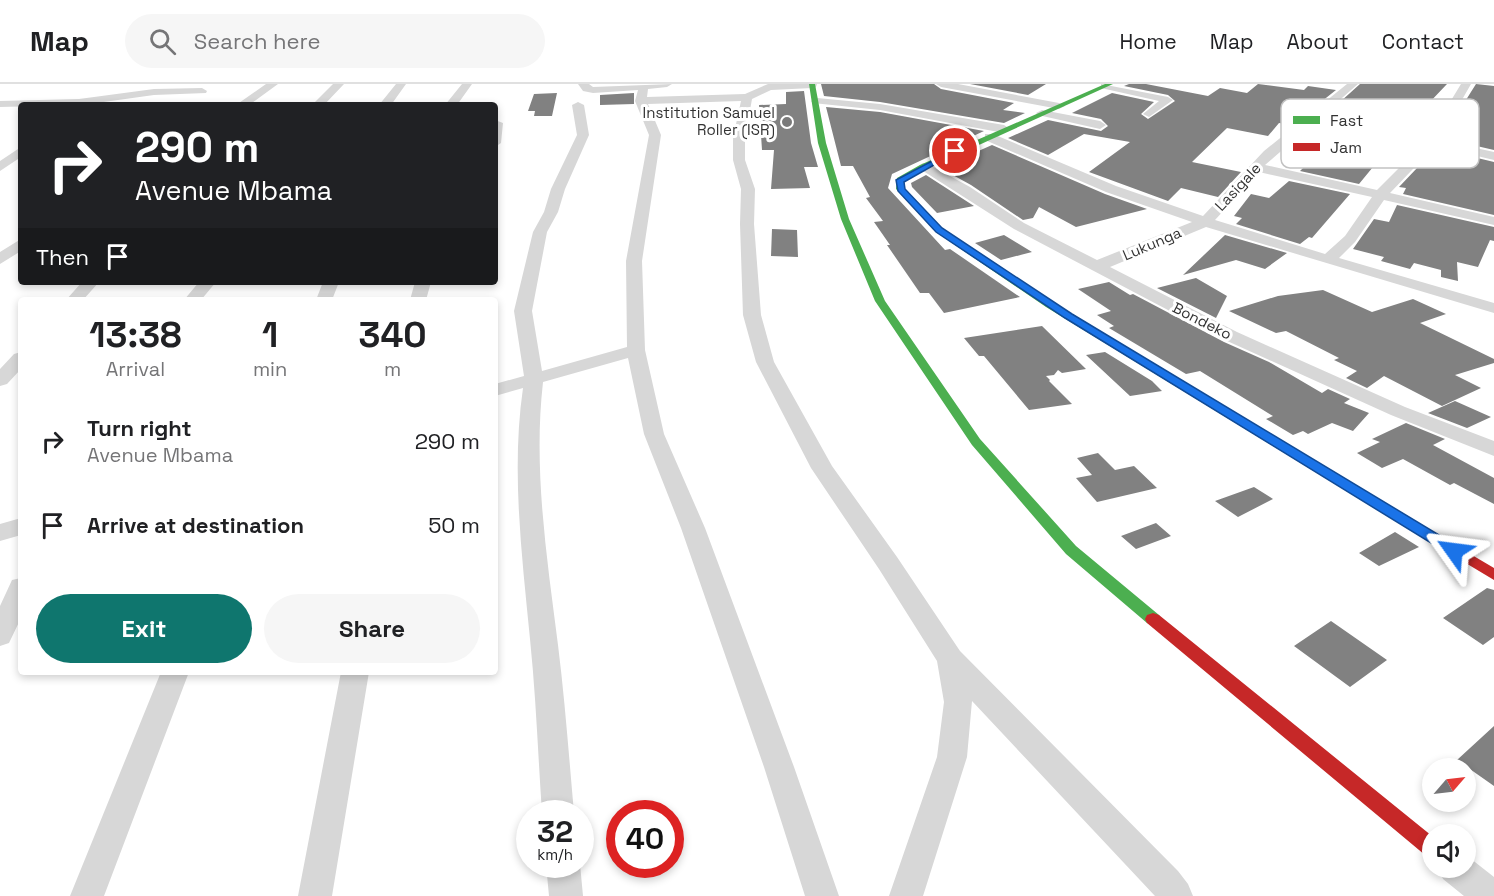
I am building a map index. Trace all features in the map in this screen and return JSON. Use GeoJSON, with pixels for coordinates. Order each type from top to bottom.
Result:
{"type":"FeatureCollection","features":[{"type":"Feature","properties":{"kind":"street"},"geometry":{"type":"LineString","coordinates":[[181,102],[213,84]]}},
{"type":"Feature","properties":{"kind":"street"},"geometry":{"type":"LineString","coordinates":[[246,102],[273,84]]}},
{"type":"Feature","properties":{"kind":"street"},"geometry":{"type":"LineString","coordinates":[[321,102],[339,84]]}},
{"type":"Feature","properties":{"kind":"street"},"geometry":{"type":"LineString","coordinates":[[387,102],[401,84]]}},
{"type":"Feature","properties":{"kind":"street"},"geometry":{"type":"LineString","coordinates":[[453,102],[467,84]]}},
{"type":"Feature","properties":{"kind":"street"},"geometry":{"type":"LineString","coordinates":[[583,84],[587,89],[593,90],[642,90],[747,97],[769,87],[814,90],[879,107],[1004,129]]}},
{"type":"Feature","properties":{"kind":"street"},"geometry":{"type":"LineString","coordinates":[[642,90],[667,84]]}},
{"type":"Feature","properties":{"kind":"street"},"geometry":{"type":"LineString","coordinates":[[941,84],[1059,106]]}},
{"type":"Feature","properties":{"kind":"street","name":"Lasigale"},"geometry":{"type":"LineString","coordinates":[[1335,99],[1353,84]]}},
{"type":"Feature","properties":{"kind":"street"},"geometry":{"type":"LineString","coordinates":[[1457,99],[1466,84]]}},
{"type":"Feature","properties":{"kind":"street"},"geometry":{"type":"LineString","coordinates":[[1149,114],[1168,100],[1107,85],[923,167],[900,180],[900,189],[939,230],[1060,310],[1494,575]]}},
{"type":"Feature","properties":{"kind":"street"},"geometry":{"type":"LineString","coordinates":[[79,102],[93,90]]}},
{"type":"Feature","properties":{"kind":"street"},"geometry":{"type":"LineString","coordinates":[[85,102],[154,92],[202,90]]}},
{"type":"Feature","properties":{"kind":"street"},"geometry":{"type":"LineString","coordinates":[[642,90],[655,135],[634,261],[636,350],[654,434],[693,528],[779,767],[822,896]]}},
{"type":"Feature","properties":{"kind":"street"},"geometry":{"type":"LineString","coordinates":[[814,90],[822,143],[845,219],[880,302],[976,442],[1071,550],[1422,841]]}},
{"type":"Feature","properties":{"kind":"street"},"geometry":{"type":"LineString","coordinates":[[747,97],[739,138],[740,160],[748,189],[747,224],[752,315],[765,362],[822,468],[888,563],[950,659],[1158,874],[1176,896]]}},
{"type":"Feature","properties":{"kind":"street"},"geometry":{"type":"LineString","coordinates":[[0,104],[18,104]]}},
{"type":"Feature","properties":{"kind":"street"},"geometry":{"type":"LineString","coordinates":[[557,800],[545,652],[531,524],[528,423],[534,378],[523,311],[540,232],[551,212],[558,189],[583,135],[578,105]]}},
{"type":"Feature","properties":{"kind":"street"},"geometry":{"type":"LineString","coordinates":[[1042,113],[1100,125]]}},
{"type":"Feature","properties":{"kind":"street"},"geometry":{"type":"LineString","coordinates":[[988,137],[1076,176],[1206,221],[1492,304]]}},
{"type":"Feature","properties":{"kind":"street","name":"Lasigale"},"geometry":{"type":"LineString","coordinates":[[1206,221],[1268,154],[1281,143]]}},
{"type":"Feature","properties":{"kind":"street"},"geometry":{"type":"LineString","coordinates":[[0,167],[18,153]]}},
{"type":"Feature","properties":{"kind":"street"},"geometry":{"type":"LineString","coordinates":[[1479,153],[1494,156]]}},
{"type":"Feature","properties":{"kind":"street","name":"Bondeko"},"geometry":{"type":"LineString","coordinates":[[923,167],[965,190],[1019,226],[1231,336],[1398,411],[1494,449]]}},
{"type":"Feature","properties":{"kind":"street"},"geometry":{"type":"LineString","coordinates":[[1256,167],[1494,221]]}},
{"type":"Feature","properties":{"kind":"street"},"geometry":{"type":"LineString","coordinates":[[1329,258],[1350,239],[1381,194],[1406,168]]}},
{"type":"Feature","properties":{"kind":"street","name":"Lukunga"},"geometry":{"type":"LineString","coordinates":[[1097,266],[1148,248],[1206,221]]}},
{"type":"Feature","properties":{"kind":"street"},"geometry":{"type":"LineString","coordinates":[[0,259],[13,241]]}},
{"type":"Feature","properties":{"kind":"street"},"geometry":{"type":"LineString","coordinates":[[77,297],[88,285]]}},
{"type":"Feature","properties":{"kind":"street"},"geometry":{"type":"LineString","coordinates":[[195,297],[205,285]]}},
{"type":"Feature","properties":{"kind":"street"},"geometry":{"type":"LineString","coordinates":[[498,389],[636,350]]}},
{"type":"Feature","properties":{"kind":"street"},"geometry":{"type":"LineString","coordinates":[[0,380],[18,361]]}},
{"type":"Feature","properties":{"kind":"street"},"geometry":{"type":"LineString","coordinates":[[0,532],[18,527]]}},
{"type":"Feature","properties":{"kind":"street"},"geometry":{"type":"LineString","coordinates":[[0,636],[18,594]]}},
{"type":"Feature","properties":{"kind":"street"},"geometry":{"type":"LineString","coordinates":[[906,896],[952,758],[958,702],[950,659]]}},
{"type":"Feature","properties":{"kind":"street"},"geometry":{"type":"LineString","coordinates":[[87,896],[174,675]]}},
{"type":"Feature","properties":{"kind":"street"},"geometry":{"type":"LineString","coordinates":[[315,896],[354,675]]}},
{"type":"Feature","properties":{"kind":"street"},"geometry":{"type":"LineString","coordinates":[[564,878],[566,896]]}},
{"type":"Feature","properties":{"kind":"street"},"geometry":{"type":"LineString","coordinates":[[1469,878],[1491,896]]}},
{"type":"Feature","properties":{"kind":"building"},"geometry":{"type":"Polygon","coordinates":[[[821,84],[934,84],[941,89],[1014,103],[1003,110],[1025,113],[1004,123],[880,102],[824,96],[821,84]]]}},
{"type":"Feature","properties":{"kind":"building"},"geometry":{"type":"Polygon","coordinates":[[[970,84],[1046,84],[1028,95],[970,84]]]}},
{"type":"Feature","properties":{"kind":"building"},"geometry":{"type":"Polygon","coordinates":[[[1146,84],[1208,96],[1220,88],[1247,93],[1258,84],[1304,90],[1308,86],[1336,90],[1325,99],[1281,99],[1281,123],[1268,136],[1227,128],[1192,162],[1241,172],[1218,197],[1181,188],[1168,201],[1089,172],[1130,142],[1084,134],[1048,155],[1008,138],[1048,120],[1101,131],[1108,126],[1101,119],[1072,113],[1112,93],[1154,102],[1141,114],[1148,119],[1175,101],[1168,95],[1124,86],[1146,84]]]}},
{"type":"Feature","properties":{"kind":"building"},"geometry":{"type":"Polygon","coordinates":[[[1360,84],[1447,84],[1433,99],[1343,99],[1360,84]]]}},
{"type":"Feature","properties":{"kind":"building"},"geometry":{"type":"Polygon","coordinates":[[[1476,84],[1494,86],[1494,150],[1479,147],[1479,99],[1467,99],[1476,84]]]}},
{"type":"Feature","properties":{"kind":"building"},"geometry":{"type":"Polygon","coordinates":[[[804,91],[811,143],[818,167],[804,167],[810,188],[771,189],[774,150],[762,150],[759,105],[786,104],[786,92],[804,91]]]}},
{"type":"Feature","properties":{"kind":"building"},"geometry":{"type":"Polygon","coordinates":[[[557,93],[552,116],[534,116],[535,111],[528,111],[534,94],[557,93]]]}},
{"type":"Feature","properties":{"kind":"building"},"geometry":{"type":"Polygon","coordinates":[[[634,93],[634,104],[600,105],[600,95],[634,93]]]}},
{"type":"Feature","properties":{"kind":"building"},"geometry":{"type":"Polygon","coordinates":[[[826,107],[880,112],[984,131],[892,174],[888,188],[945,250],[950,249],[1020,297],[944,313],[929,293],[920,293],[874,222],[883,221],[866,198],[870,197],[853,166],[841,166],[826,107]]]}},
{"type":"Feature","properties":{"kind":"building"},"geometry":{"type":"Polygon","coordinates":[[[992,145],[1105,194],[1147,209],[1076,227],[1039,207],[1033,218],[1023,220],[971,185],[940,168],[992,145]]]}},
{"type":"Feature","properties":{"kind":"building"},"geometry":{"type":"Polygon","coordinates":[[[1479,158],[1494,162],[1494,215],[1403,194],[1406,188],[1399,187],[1417,168],[1479,168],[1479,158]]]}},
{"type":"Feature","properties":{"kind":"building"},"geometry":{"type":"Polygon","coordinates":[[[1303,168],[1372,168],[1359,184],[1300,171],[1303,168]]]}},
{"type":"Feature","properties":{"kind":"building"},"geometry":{"type":"Polygon","coordinates":[[[926,175],[974,206],[937,213],[912,187],[911,183],[926,175]]]}},
{"type":"Feature","properties":{"kind":"building"},"geometry":{"type":"Polygon","coordinates":[[[1289,181],[1350,194],[1312,238],[1309,237],[1300,244],[1236,224],[1242,218],[1234,216],[1251,194],[1269,198],[1289,181]]]}},
{"type":"Feature","properties":{"kind":"building"},"geometry":{"type":"Polygon","coordinates":[[[1397,205],[1494,227],[1494,241],[1490,240],[1478,267],[1457,262],[1458,281],[1441,277],[1441,270],[1414,263],[1410,269],[1381,261],[1384,257],[1353,249],[1374,219],[1389,222],[1397,205]]]}},
{"type":"Feature","properties":{"kind":"building"},"geometry":{"type":"Polygon","coordinates":[[[772,229],[797,230],[798,257],[771,256],[772,229]]]}},
{"type":"Feature","properties":{"kind":"building"},"geometry":{"type":"Polygon","coordinates":[[[1004,235],[1032,252],[1001,260],[975,243],[1004,235]]]}},
{"type":"Feature","properties":{"kind":"building"},"geometry":{"type":"Polygon","coordinates":[[[1225,235],[1287,253],[1265,269],[1236,260],[1183,275],[1225,235]]]}},
{"type":"Feature","properties":{"kind":"building"},"geometry":{"type":"Polygon","coordinates":[[[1196,278],[1227,296],[1216,318],[1157,288],[1196,278]]]}},
{"type":"Feature","properties":{"kind":"building"},"geometry":{"type":"Polygon","coordinates":[[[1109,282],[1130,295],[1133,294],[1224,342],[1269,362],[1322,393],[1328,389],[1350,399],[1344,403],[1369,413],[1353,431],[1332,423],[1308,434],[1303,431],[1293,435],[1266,419],[1273,416],[1200,371],[1186,374],[1109,328],[1114,326],[1097,315],[1111,311],[1078,289],[1109,282]]]}},
{"type":"Feature","properties":{"kind":"building"},"geometry":{"type":"Polygon","coordinates":[[[1323,290],[1372,312],[1413,299],[1446,314],[1420,323],[1494,359],[1494,363],[1455,375],[1481,388],[1442,406],[1384,376],[1367,388],[1346,378],[1357,371],[1334,360],[1339,358],[1286,331],[1276,333],[1229,311],[1278,296],[1323,290]]]}},
{"type":"Feature","properties":{"kind":"building"},"geometry":{"type":"Polygon","coordinates":[[[1042,326],[1086,369],[1062,373],[1058,370],[1054,375],[1046,376],[1072,404],[1029,410],[984,356],[979,356],[964,338],[1042,326]]]}},
{"type":"Feature","properties":{"kind":"building"},"geometry":{"type":"Polygon","coordinates":[[[1105,352],[1152,381],[1162,391],[1130,396],[1086,355],[1105,352]]]}},
{"type":"Feature","properties":{"kind":"building"},"geometry":{"type":"Polygon","coordinates":[[[1455,401],[1491,417],[1467,428],[1428,413],[1455,401]]]}},
{"type":"Feature","properties":{"kind":"building"},"geometry":{"type":"Polygon","coordinates":[[[1406,423],[1445,439],[1433,445],[1494,478],[1494,504],[1454,483],[1450,485],[1403,459],[1382,468],[1357,453],[1380,442],[1372,439],[1406,423]]]}},
{"type":"Feature","properties":{"kind":"building"},"geometry":{"type":"Polygon","coordinates":[[[1098,453],[1115,470],[1134,466],[1157,488],[1097,502],[1076,478],[1092,475],[1077,458],[1098,453]]]}},
{"type":"Feature","properties":{"kind":"building"},"geometry":{"type":"Polygon","coordinates":[[[1254,487],[1273,499],[1238,517],[1215,501],[1254,487]]]}},
{"type":"Feature","properties":{"kind":"building"},"geometry":{"type":"Polygon","coordinates":[[[1156,523],[1171,536],[1136,549],[1121,536],[1156,523]]]}},
{"type":"Feature","properties":{"kind":"building"},"geometry":{"type":"Polygon","coordinates":[[[1395,532],[1419,547],[1379,566],[1359,553],[1395,532]]]}},
{"type":"Feature","properties":{"kind":"building"},"geometry":{"type":"Polygon","coordinates":[[[1487,588],[1494,590],[1494,637],[1483,645],[1443,618],[1487,588]]]}},
{"type":"Feature","properties":{"kind":"building"},"geometry":{"type":"Polygon","coordinates":[[[1331,621],[1387,660],[1350,687],[1294,646],[1331,621]]]}},
{"type":"Feature","properties":{"kind":"building"},"geometry":{"type":"Polygon","coordinates":[[[1494,726],[1494,786],[1476,773],[1476,758],[1459,758],[1494,726]]]}},
{"type":"Feature","properties":{"kind":"traffic: fast"},"geometry":{"type":"LineString","coordinates":[[812,84],[822,143],[845,219],[880,301],[976,442],[1071,550],[1153,619]]}},
{"type":"Feature","properties":{"kind":"traffic: fast"},"geometry":{"type":"LineString","coordinates":[[1110,84],[923,167],[900,180],[900,189],[939,230],[1050,305],[1399,517]]}},
{"type":"Feature","properties":{"kind":"traffic: jam"},"geometry":{"type":"LineString","coordinates":[[1399,517],[1494,575]]}},
{"type":"Feature","properties":{"kind":"traffic: jam"},"geometry":{"type":"LineString","coordinates":[[1153,619],[1422,840]]}},
{"type":"Feature","properties":{"kind":"place","name":"Institution Samuel Roller (ISR)"},"geometry":{"type":"Point","coordinates":[787,122]}},
{"type":"Feature","properties":{"kind":"route"},"geometry":{"type":"LineString","coordinates":[[955,151],[900,180],[900,189],[939,230],[1069,316],[1454,551]]}}]}
